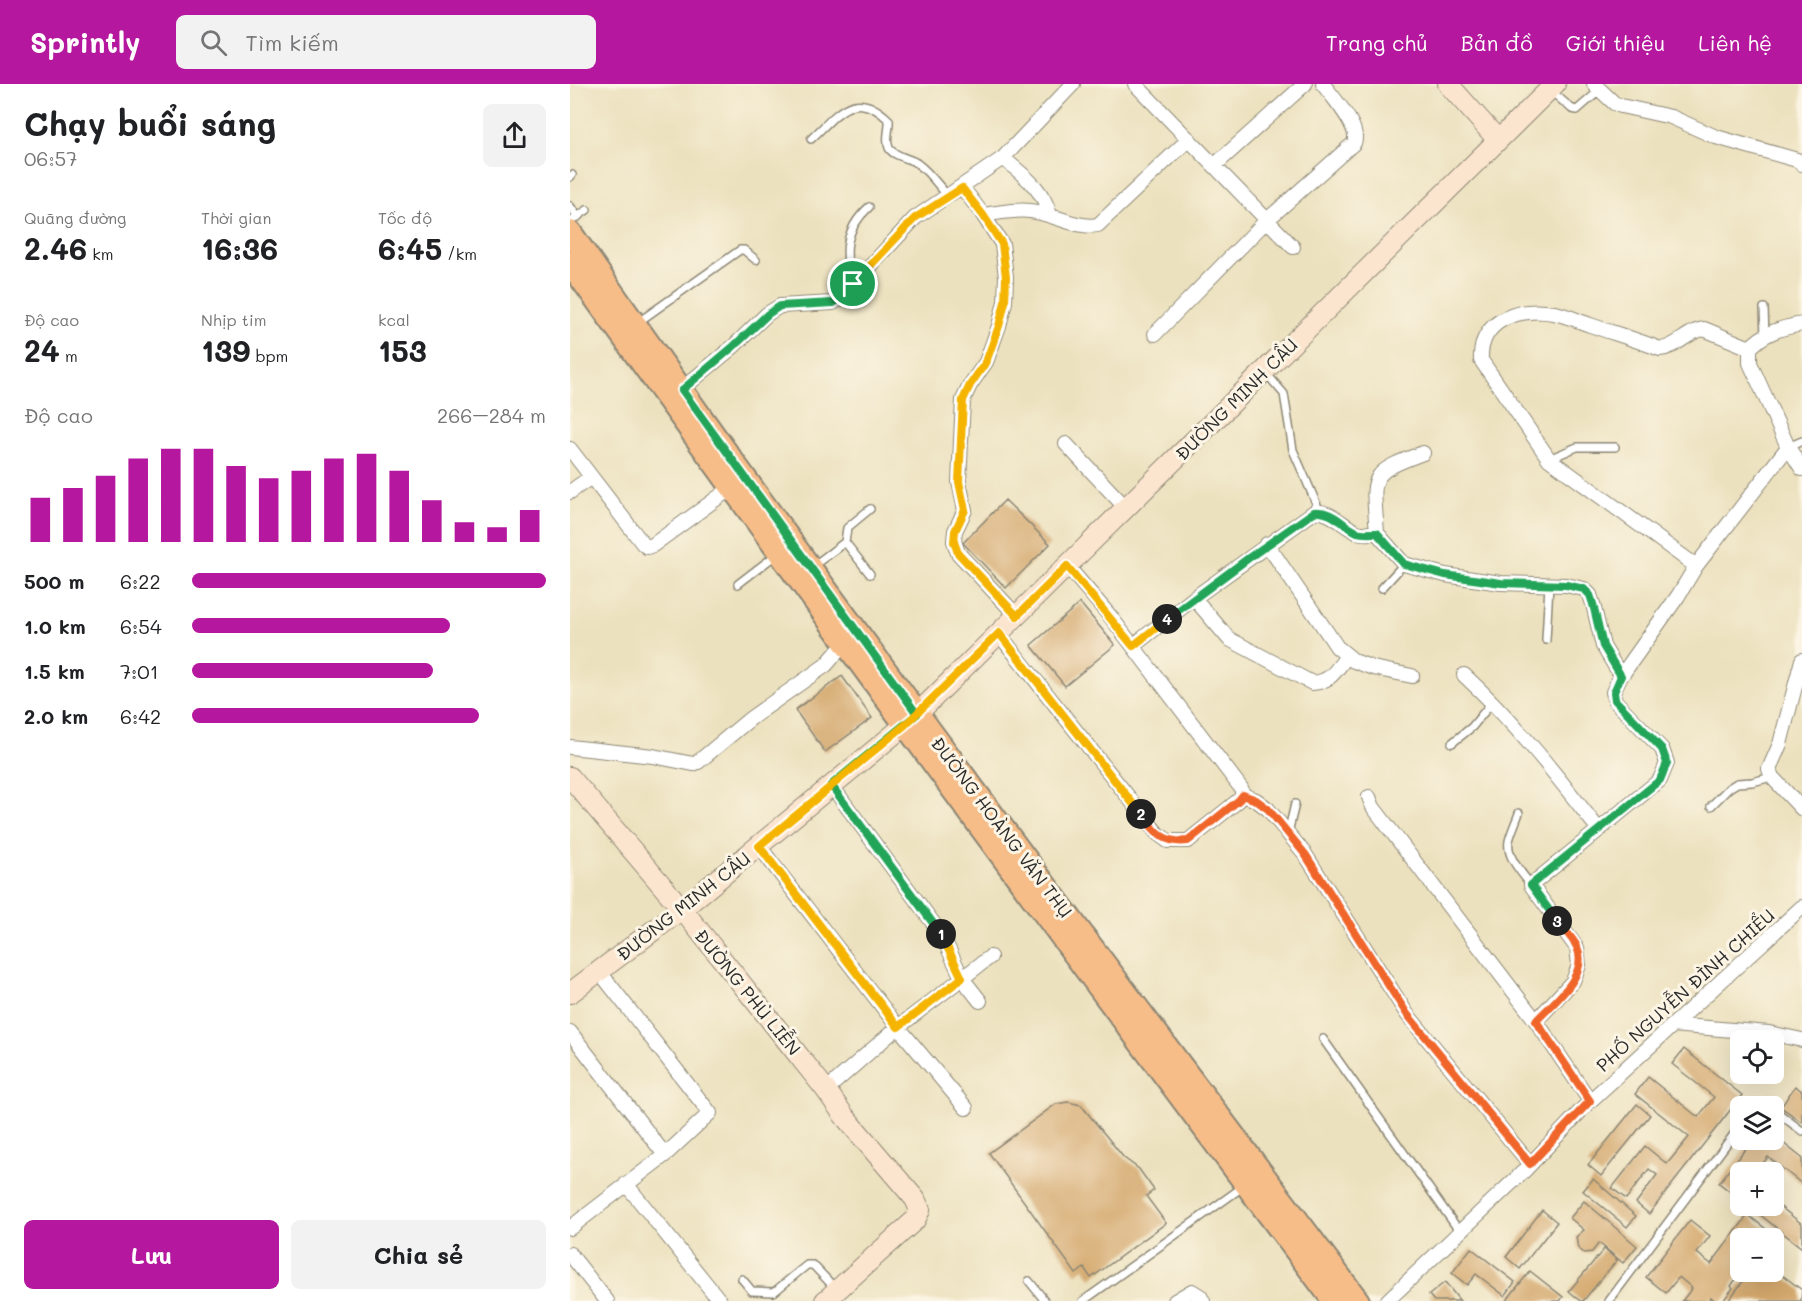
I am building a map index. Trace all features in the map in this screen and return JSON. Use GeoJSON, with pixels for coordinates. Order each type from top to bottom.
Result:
{"type":"FeatureCollection","features":[{"type":"Feature","properties":{"kind":"main road","name":"ĐƯỜNG HOÀNG VĂN THỤ"},"geometry":{"type":"LineString","coordinates":[[574,224],[634,324],[682,390],[732,478],[779,553],[845,643],[911,720]]}},
{"type":"Feature","properties":{"kind":"main road","name":"ĐƯỜNG HOÀNG VĂN THỤ"},"geometry":{"type":"LineString","coordinates":[[570,263],[732,478],[811,568],[911,720],[1127,1011],[1358,1301]]}},
{"type":"Feature","properties":{"kind":"main road","name":"ĐƯỜNG HOÀNG VĂN THỤ"},"geometry":{"type":"LineString","coordinates":[[1127,1011],[1246,1185],[1334,1301]]}},
{"type":"Feature","properties":{"kind":"street"},"geometry":{"type":"LineString","coordinates":[[682,390],[780,306],[833,303],[841,298],[915,218],[1003,158],[1073,84]]}},
{"type":"Feature","properties":{"kind":"street"},"geometry":{"type":"LineString","coordinates":[[1135,84],[1293,247]]}},
{"type":"Feature","properties":{"kind":"street"},"geometry":{"type":"LineString","coordinates":[[1215,165],[1305,84]]}},
{"type":"Feature","properties":{"kind":"street"},"geometry":{"type":"LineString","coordinates":[[1155,334],[1267,220],[1354,143],[1356,138],[1354,126],[1323,84]]}},
{"type":"Feature","properties":{"kind":"street"},"geometry":{"type":"LineString","coordinates":[[1448,84],[1498,140]]}},
{"type":"Feature","properties":{"kind":"street","name":"ĐƯỜNG MINH CẦU"},"geometry":{"type":"LineString","coordinates":[[570,993],[682,909],[911,720],[1552,87]]}},
{"type":"Feature","properties":{"kind":"street"},"geometry":{"type":"LineString","coordinates":[[1597,87],[1614,103],[1621,106],[1671,117],[1716,137],[1797,160],[1802,164]]}},
{"type":"Feature","properties":{"kind":"street"},"geometry":{"type":"LineString","coordinates":[[983,215],[1028,210],[1077,224],[1098,225],[1189,139]]}},
{"type":"Feature","properties":{"kind":"street"},"geometry":{"type":"LineString","coordinates":[[1003,158],[1033,184],[1045,199],[1050,215]]}},
{"type":"Feature","properties":{"kind":"street"},"geometry":{"type":"LineString","coordinates":[[962,188],[1002,244],[1006,277],[1005,302],[999,326],[986,362],[963,400],[959,482],[965,510],[955,531],[954,542],[958,553],[1017,616]]}},
{"type":"Feature","properties":{"kind":"street"},"geometry":{"type":"LineString","coordinates":[[1696,566],[1549,459],[1481,360],[1480,348],[1493,326],[1506,316],[1524,313],[1554,313],[1660,349],[1668,349],[1696,330],[1704,329],[1750,348]]}},
{"type":"Feature","properties":{"kind":"street"},"geometry":{"type":"LineString","coordinates":[[1750,348],[1775,329],[1802,324]]}},
{"type":"Feature","properties":{"kind":"street"},"geometry":{"type":"LineString","coordinates":[[1750,348],[1750,363],[1788,447],[1802,469]]}},
{"type":"Feature","properties":{"kind":"street"},"geometry":{"type":"LineString","coordinates":[[1066,444],[1126,508]]}},
{"type":"Feature","properties":{"kind":"street"},"geometry":{"type":"LineString","coordinates":[[1536,1021],[1573,981],[1579,965],[1577,948],[1531,885],[1660,780],[1667,763],[1662,749],[1615,700],[1614,692],[1621,676],[1678,596],[1696,566],[1788,447]]}},
{"type":"Feature","properties":{"kind":"street"},"geometry":{"type":"LineString","coordinates":[[570,448],[647,547],[653,545],[732,478]]}},
{"type":"Feature","properties":{"kind":"street"},"geometry":{"type":"LineString","coordinates":[[1423,453],[1393,464],[1379,474],[1374,484],[1377,533],[1404,564],[1456,577],[1501,583],[1566,585],[1584,589],[1590,595],[1603,646],[1621,676]]}},
{"type":"Feature","properties":{"kind":"street"},"geometry":{"type":"LineString","coordinates":[[570,492],[591,477]]}},
{"type":"Feature","properties":{"kind":"street"},"geometry":{"type":"LineString","coordinates":[[1133,646],[1194,598],[1314,512],[1331,515],[1358,532],[1377,533]]}},
{"type":"Feature","properties":{"kind":"street"},"geometry":{"type":"LineString","coordinates":[[1268,544],[1336,647],[1354,661],[1373,668],[1413,676]]}},
{"type":"Feature","properties":{"kind":"street"},"geometry":{"type":"LineString","coordinates":[[1067,566],[1133,646],[1241,788],[1243,795]]}},
{"type":"Feature","properties":{"kind":"street"},"geometry":{"type":"LineString","coordinates":[[1194,598],[1229,639],[1312,683],[1323,683],[1347,656]]}},
{"type":"Feature","properties":{"kind":"street"},"geometry":{"type":"LineString","coordinates":[[999,633],[1156,833],[1168,841],[1188,841],[1243,795]]}},
{"type":"Feature","properties":{"kind":"street"},"geometry":{"type":"LineString","coordinates":[[570,747],[653,756],[693,764],[751,718],[826,665],[845,643]]}},
{"type":"Feature","properties":{"kind":"street"},"geometry":{"type":"LineString","coordinates":[[1802,660],[1780,744],[1769,769],[1772,777],[1802,809]]}},
{"type":"Feature","properties":{"kind":"street"},"geometry":{"type":"LineString","coordinates":[[1464,675],[1493,701],[1534,747],[1599,830]]}},
{"type":"Feature","properties":{"kind":"street","name":"ĐƯỜNG PHÙ LIỄN"},"geometry":{"type":"LineString","coordinates":[[570,777],[682,909],[845,1117],[915,1199],[920,1210],[915,1220],[831,1295]]}},
{"type":"Feature","properties":{"kind":"street"},"geometry":{"type":"LineString","coordinates":[[831,785],[942,935],[962,978],[980,1001]]}},
{"type":"Feature","properties":{"kind":"street"},"geometry":{"type":"LineString","coordinates":[[1243,795],[1256,800],[1268,809],[1305,854],[1407,1014],[1530,1164]]}},
{"type":"Feature","properties":{"kind":"street"},"geometry":{"type":"LineString","coordinates":[[1368,797],[1373,807],[1536,1021],[1590,1101]]}},
{"type":"Feature","properties":{"kind":"street"},"geometry":{"type":"LineString","coordinates":[[759,846],[898,1027],[966,1108]]}},
{"type":"Feature","properties":{"kind":"street","name":"PHỐ NGUYỄN ĐÌNH CHIỂU"},"geometry":{"type":"LineString","coordinates":[[1387,1301],[1530,1164],[1590,1101],[1802,907]]}},
{"type":"Feature","properties":{"kind":"street"},"geometry":{"type":"LineString","coordinates":[[826,1090],[898,1027],[990,957]]}},
{"type":"Feature","properties":{"kind":"street"},"geometry":{"type":"LineString","coordinates":[[570,1228],[665,1155],[710,1113],[599,971]]}},
{"type":"Feature","properties":{"kind":"street"},"geometry":{"type":"LineString","coordinates":[[1672,1025],[1769,1033],[1802,1040]]}},
{"type":"Feature","properties":{"kind":"street"},"geometry":{"type":"LineString","coordinates":[[570,1032],[665,1155]]}},
{"type":"Feature","properties":{"kind":"street"},"geometry":{"type":"LineString","coordinates":[[626,1184],[720,1301]]}},
{"type":"Feature","properties":{"kind":"street"},"geometry":{"type":"LineString","coordinates":[[570,1254],[607,1301]]}},
{"type":"Feature","properties":{"kind":"street"},"geometry":{"type":"LineString","coordinates":[[1175,1301],[1192,1291],[1203,1301]]}},
{"type":"Feature","properties":{"kind":"lane"},"geometry":{"type":"LineString","coordinates":[[1552,87],[1574,110],[1581,108],[1597,87]]}},
{"type":"Feature","properties":{"kind":"lane"},"geometry":{"type":"LineString","coordinates":[[811,139],[842,108],[854,104],[870,106],[889,120],[887,136],[891,151],[917,163],[948,196]]}},
{"type":"Feature","properties":{"kind":"lane"},"geometry":{"type":"LineString","coordinates":[[570,206],[574,224]]}},
{"type":"Feature","properties":{"kind":"lane"},"geometry":{"type":"LineString","coordinates":[[853,284],[847,266],[848,242],[858,218],[869,207]]}},
{"type":"Feature","properties":{"kind":"lane"},"geometry":{"type":"LineString","coordinates":[[574,224],[587,210]]}},
{"type":"Feature","properties":{"kind":"lane"},"geometry":{"type":"LineString","coordinates":[[570,222],[574,224]]}},
{"type":"Feature","properties":{"kind":"lane"},"geometry":{"type":"LineString","coordinates":[[634,324],[740,250],[744,250],[756,260]]}},
{"type":"Feature","properties":{"kind":"lane"},"geometry":{"type":"LineString","coordinates":[[1764,308],[1765,336]]}},
{"type":"Feature","properties":{"kind":"lane"},"geometry":{"type":"LineString","coordinates":[[1264,371],[1284,394],[1293,450],[1320,512]]}},
{"type":"Feature","properties":{"kind":"lane"},"geometry":{"type":"LineString","coordinates":[[1788,447],[1802,441]]}},
{"type":"Feature","properties":{"kind":"lane"},"geometry":{"type":"LineString","coordinates":[[1549,459],[1577,447],[1615,447]]}},
{"type":"Feature","properties":{"kind":"lane"},"geometry":{"type":"LineString","coordinates":[[811,568],[845,542],[848,528],[870,509]]}},
{"type":"Feature","properties":{"kind":"lane"},"geometry":{"type":"LineString","coordinates":[[845,542],[870,574]]}},
{"type":"Feature","properties":{"kind":"lane"},"geometry":{"type":"LineString","coordinates":[[738,584],[779,553]]}},
{"type":"Feature","properties":{"kind":"lane"},"geometry":{"type":"LineString","coordinates":[[1382,588],[1404,564]]}},
{"type":"Feature","properties":{"kind":"lane"},"geometry":{"type":"LineString","coordinates":[[1546,640],[1549,585]]}},
{"type":"Feature","properties":{"kind":"lane"},"geometry":{"type":"LineString","coordinates":[[1452,743],[1472,727],[1493,701]]}},
{"type":"Feature","properties":{"kind":"lane"},"geometry":{"type":"LineString","coordinates":[[1711,806],[1737,783],[1772,777]]}},
{"type":"Feature","properties":{"kind":"lane"},"geometry":{"type":"LineString","coordinates":[[1288,833],[1294,804]]}},
{"type":"Feature","properties":{"kind":"lane"},"geometry":{"type":"LineString","coordinates":[[1519,813],[1509,841],[1509,848],[1513,860],[1531,885]]}},
{"type":"Feature","properties":{"kind":"lane"},"geometry":{"type":"LineString","coordinates":[[1323,1039],[1460,1232]]}},
{"type":"Feature","properties":{"kind":"lane"},"geometry":{"type":"LineString","coordinates":[[1784,1117],[1802,1131]]}},
{"type":"Feature","properties":{"kind":"lane"},"geometry":{"type":"LineString","coordinates":[[1609,1301],[1730,1139]]}},
{"type":"Feature","properties":{"kind":"lane"},"geometry":{"type":"LineString","coordinates":[[1083,1301],[1246,1185]]}},
{"type":"Feature","properties":{"kind":"lane"},"geometry":{"type":"LineString","coordinates":[[742,1279],[752,1291],[774,1292],[807,1264],[813,1265],[831,1295]]}},
{"type":"Feature","properties":{"kind":"lane"},"geometry":{"type":"LineString","coordinates":[[1029,1281],[1045,1301]]}},
{"type":"Feature","properties":{"kind":"building"},"geometry":{"type":"Polygon","coordinates":[[[1005,500],[1050,544],[1006,588],[963,543],[1005,500]]]}},
{"type":"Feature","properties":{"kind":"building"},"geometry":{"type":"Polygon","coordinates":[[[1080,603],[1115,645],[1065,686],[1031,645],[1080,603]]]}},
{"type":"Feature","properties":{"kind":"building"},"geometry":{"type":"Polygon","coordinates":[[[842,676],[872,718],[825,752],[795,710],[842,676]]]}},
{"type":"Feature","properties":{"kind":"building"},"geometry":{"type":"Polygon","coordinates":[[[1684,1049],[1742,1095],[1730,1096],[1730,1110],[1649,1214],[1636,1203],[1657,1175],[1649,1169],[1626,1199],[1612,1188],[1645,1146],[1667,1164],[1689,1137],[1635,1094],[1648,1077],[1698,1117],[1714,1097],[1672,1064],[1684,1049]]]}},
{"type":"Feature","properties":{"kind":"building"},"geometry":{"type":"Polygon","coordinates":[[[1795,1086],[1802,1091],[1802,1122],[1784,1109],[1784,1102],[1795,1086]]]}},
{"type":"Feature","properties":{"kind":"building"},"geometry":{"type":"Polygon","coordinates":[[[1068,1102],[1081,1105],[1124,1158],[1139,1169],[1154,1190],[1146,1196],[1166,1223],[1091,1278],[1084,1268],[1076,1274],[989,1153],[1056,1104],[1068,1102]]]}},
{"type":"Feature","properties":{"kind":"building"},"geometry":{"type":"Polygon","coordinates":[[[1637,1104],[1650,1115],[1601,1176],[1588,1165],[1637,1104]]]}},
{"type":"Feature","properties":{"kind":"building"},"geometry":{"type":"Polygon","coordinates":[[[1784,1144],[1802,1158],[1802,1184],[1784,1170],[1784,1162],[1774,1162],[1768,1157],[1764,1162],[1735,1162],[1744,1150],[1784,1150],[1784,1144]]]}},
{"type":"Feature","properties":{"kind":"building"},"geometry":{"type":"Polygon","coordinates":[[[1730,1169],[1730,1191],[1719,1183],[1730,1169]]]}},
{"type":"Feature","properties":{"kind":"building"},"geometry":{"type":"Polygon","coordinates":[[[1593,1179],[1636,1216],[1627,1227],[1583,1191],[1593,1179]]]}},
{"type":"Feature","properties":{"kind":"building"},"geometry":{"type":"Polygon","coordinates":[[[1584,1201],[1637,1246],[1623,1263],[1599,1243],[1592,1252],[1584,1253],[1578,1248],[1576,1237],[1584,1230],[1570,1218],[1584,1201]]]}},
{"type":"Feature","properties":{"kind":"building"},"geometry":{"type":"Polygon","coordinates":[[[1542,1210],[1557,1222],[1520,1269],[1506,1257],[1542,1210]]]}},
{"type":"Feature","properties":{"kind":"building"},"geometry":{"type":"Polygon","coordinates":[[[1784,1210],[1802,1224],[1802,1248],[1784,1234],[1784,1228],[1777,1228],[1762,1216],[1784,1216],[1784,1210]]]}},
{"type":"Feature","properties":{"kind":"building"},"geometry":{"type":"Polygon","coordinates":[[[1749,1216],[1765,1228],[1738,1228],[1749,1216]]]}},
{"type":"Feature","properties":{"kind":"building"},"geometry":{"type":"Polygon","coordinates":[[[1690,1220],[1710,1236],[1697,1253],[1711,1264],[1730,1239],[1730,1282],[1734,1282],[1731,1286],[1733,1288],[1723,1301],[1715,1301],[1711,1297],[1708,1301],[1682,1301],[1692,1288],[1679,1277],[1666,1293],[1646,1277],[1690,1220]]]}},
{"type":"Feature","properties":{"kind":"building"},"geometry":{"type":"Polygon","coordinates":[[[1471,1248],[1515,1282],[1505,1296],[1476,1274],[1467,1285],[1452,1273],[1471,1248]]]}},
{"type":"Feature","properties":{"kind":"building"},"geometry":{"type":"Polygon","coordinates":[[[1604,1249],[1617,1260],[1581,1301],[1569,1291],[1604,1249]]]}},
{"type":"Feature","properties":{"kind":"building"},"geometry":{"type":"Polygon","coordinates":[[[1530,1271],[1563,1297],[1560,1301],[1506,1301],[1530,1271]]]}},
{"type":"Feature","properties":{"kind":"building"},"geometry":{"type":"Polygon","coordinates":[[[1784,1276],[1802,1290],[1801,1301],[1728,1301],[1742,1282],[1784,1282],[1784,1276]]]}},
{"type":"Feature","properties":{"kind":"building"},"geometry":{"type":"Polygon","coordinates":[[[1445,1282],[1460,1301],[1434,1301],[1429,1295],[1445,1282]]]}},
{"type":"Feature","properties":{"kind":"route"},"geometry":{"type":"LineString","coordinates":[[853,284],[841,298],[833,303],[780,306],[682,390],[917,714],[831,785],[942,935],[962,978],[898,1027],[759,846],[831,785],[905,725],[917,714],[999,633],[1156,833],[1168,841],[1188,841],[1243,795],[1256,800],[1268,809],[1305,854],[1407,1014],[1530,1164],[1590,1101],[1536,1021],[1573,981],[1579,965],[1577,948],[1531,885],[1660,780],[1667,763],[1662,749],[1619,707],[1615,700],[1614,692],[1621,676],[1603,646],[1590,595],[1584,589],[1566,585],[1501,583],[1445,575],[1404,564],[1377,533],[1358,532],[1331,515],[1314,512],[1194,598],[1133,646],[1067,566],[1017,616],[958,553],[954,542],[955,531],[965,510],[959,482],[963,400],[986,362],[999,326],[1005,302],[1006,277],[1002,244],[962,188],[915,218],[853,284]]}}]}
